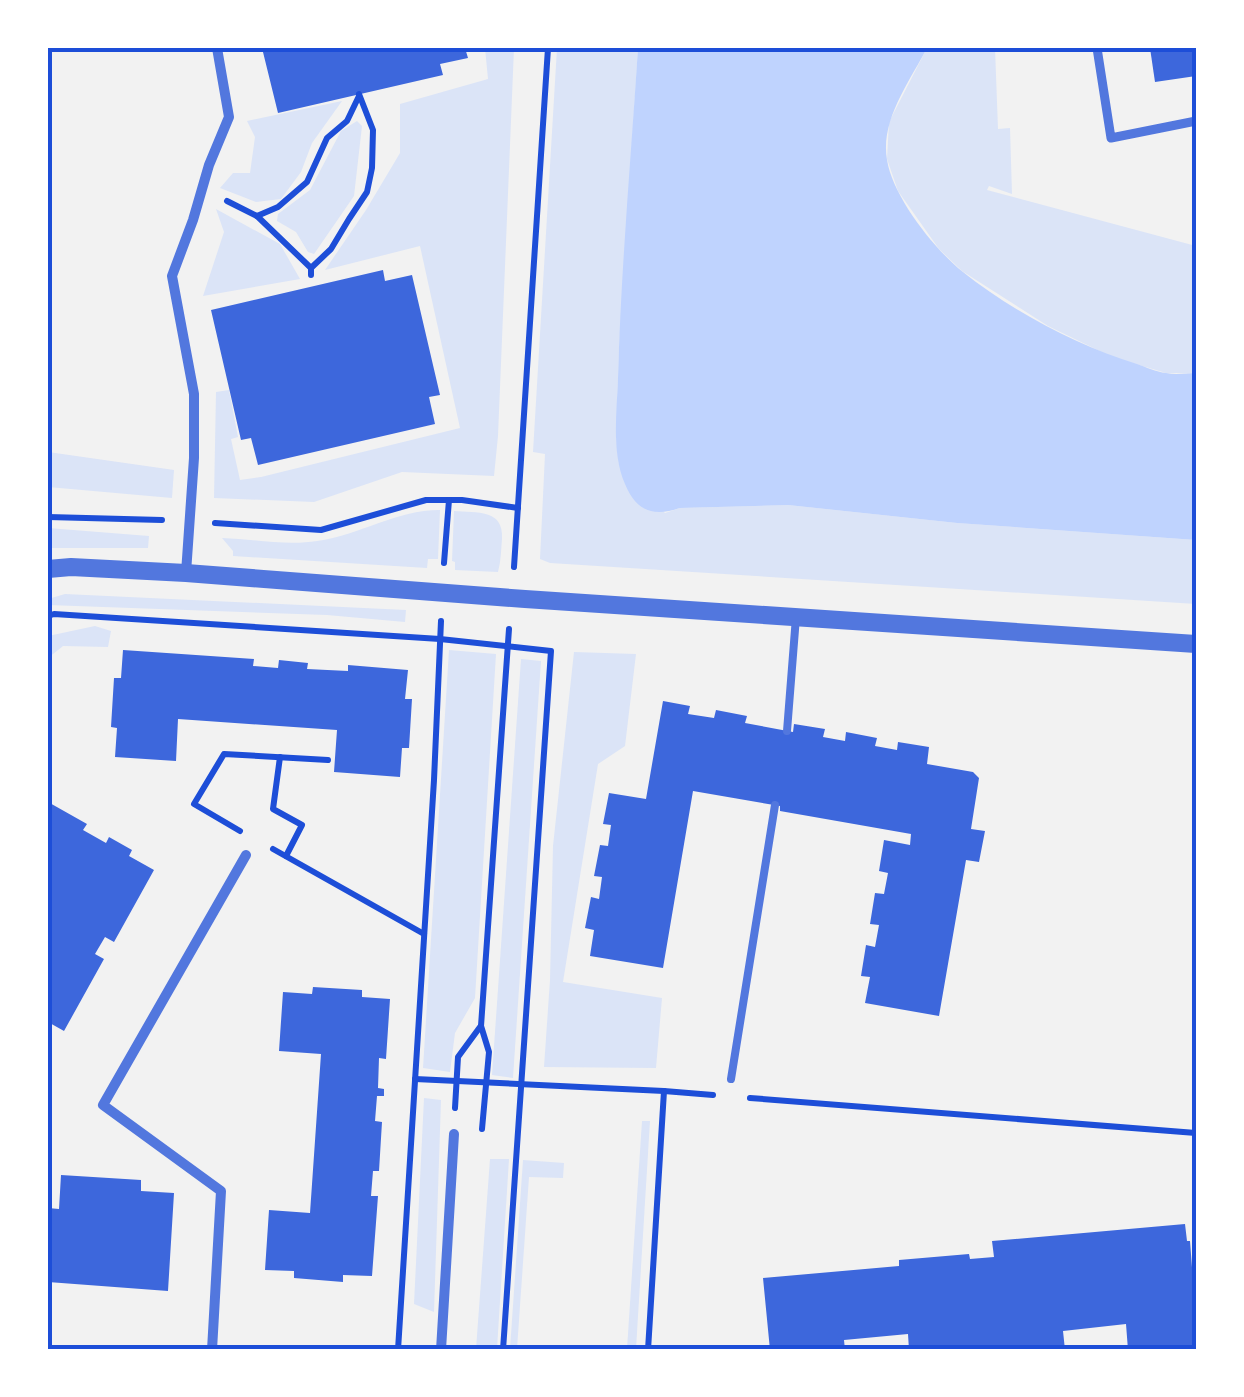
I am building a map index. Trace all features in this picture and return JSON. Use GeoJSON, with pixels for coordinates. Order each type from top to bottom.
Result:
{"type":"FeatureCollection","features":[{"type":"Feature","properties":{"kind":"street"},"geometry":{"type":"LineString","coordinates":[[186,573],[194,394],[172,276],[230,117],[217,48]]}},
{"type":"Feature","properties":{"kind":"street"},"geometry":{"type":"LineString","coordinates":[[1097,48],[1110,138],[1196,122]]}},
{"type":"Feature","properties":{"kind":"street"},"geometry":{"type":"LineString","coordinates":[[48,570],[71,567],[186,573],[1196,644]]}},
{"type":"Feature","properties":{"kind":"street"},"geometry":{"type":"LineString","coordinates":[[212,1350],[220,1190],[103,1105],[246,855]]}},
{"type":"Feature","properties":{"kind":"street"},"geometry":{"type":"LineString","coordinates":[[441,1350],[454,1134]]}},
{"type":"Feature","properties":{"kind":"lane"},"geometry":{"type":"LineString","coordinates":[[787,731],[796,617]]}},
{"type":"Feature","properties":{"kind":"lane"},"geometry":{"type":"LineString","coordinates":[[730,1079],[775,805]]}},
{"type":"Feature","properties":{"kind":"path"},"geometry":{"type":"LineString","coordinates":[[454,1134],[458,1056],[481,1026],[548,48]]}},
{"type":"Feature","properties":{"kind":"path"},"geometry":{"type":"LineString","coordinates":[[202,191],[258,216],[311,272],[331,250],[367,192],[372,168],[372,130],[359,94],[347,122],[327,138],[307,182],[278,207],[258,216]]}},
{"type":"Feature","properties":{"kind":"path"},"geometry":{"type":"LineString","coordinates":[[48,517],[321,530],[426,500],[518,508]]}},
{"type":"Feature","properties":{"kind":"path"},"geometry":{"type":"LineString","coordinates":[[398,1350],[449,500]]}},
{"type":"Feature","properties":{"kind":"path"},"geometry":{"type":"LineString","coordinates":[[48,616],[440,639],[551,651],[503,1350]]}},
{"type":"Feature","properties":{"kind":"path"},"geometry":{"type":"LineString","coordinates":[[256,839],[194,804],[224,754],[328,760]]}},
{"type":"Feature","properties":{"kind":"path"},"geometry":{"type":"LineString","coordinates":[[280,757],[273,809],[302,826],[286,856]]}},
{"type":"Feature","properties":{"kind":"path"},"geometry":{"type":"LineString","coordinates":[[271,848],[424,934]]}},
{"type":"Feature","properties":{"kind":"path"},"geometry":{"type":"LineString","coordinates":[[415,1079],[723,1096]]}},
{"type":"Feature","properties":{"kind":"path"},"geometry":{"type":"LineString","coordinates":[[648,1350],[664,1091]]}},
{"type":"Feature","properties":{"kind":"path"},"geometry":{"type":"LineString","coordinates":[[742,1097],[1196,1133]]}},
{"type":"Feature","properties":{"kind":"shaded area"},"geometry":{"type":"Polygon","coordinates":[[[485,48],[514,48],[494,476],[402,472],[314,502],[214,498],[216,392],[229,390],[238,437],[231,439],[240,480],[460,428],[420,246],[325,270],[400,153],[400,104],[488,79],[485,48]]]}},
{"type":"Feature","properties":{"kind":"shaded area"},"geometry":{"type":"Polygon","coordinates":[[[557,48],[638,48],[616,438],[619,464],[665,513],[680,508],[788,505],[957,523],[1196,540],[1196,604],[550,563],[540,559],[545,454],[533,452],[557,48]]]}},
{"type":"Feature","properties":{"kind":"shaded area"},"geometry":{"type":"Polygon","coordinates":[[[927,48],[995,48],[998,129],[1010,128],[1012,194],[989,186],[987,190],[1196,246],[1196,373],[1166,373],[1112,357],[1048,326],[962,271],[939,249],[898,191],[887,159],[889,122],[927,48]]]}},
{"type":"Feature","properties":{"kind":"shaded area"},"geometry":{"type":"Polygon","coordinates":[[[342,101],[312,143],[301,172],[281,199],[256,202],[220,188],[233,173],[250,173],[255,137],[247,121],[342,101]]]}},
{"type":"Feature","properties":{"kind":"shaded area"},"geometry":{"type":"Polygon","coordinates":[[[357,121],[362,126],[354,196],[314,254],[308,252],[296,232],[277,221],[278,214],[310,190],[341,131],[357,121]]]}},
{"type":"Feature","properties":{"kind":"shaded area"},"geometry":{"type":"Polygon","coordinates":[[[216,209],[280,244],[300,279],[203,296],[224,232],[216,209]]]}},
{"type":"Feature","properties":{"kind":"shaded area"},"geometry":{"type":"Polygon","coordinates":[[[48,452],[174,470],[172,498],[48,487],[48,452]]]}},
{"type":"Feature","properties":{"kind":"shaded area"},"geometry":{"type":"Polygon","coordinates":[[[440,510],[438,559],[428,559],[427,568],[233,556],[222,538],[282,543],[317,541],[408,514],[440,510]]]}},
{"type":"Feature","properties":{"kind":"shaded area"},"geometry":{"type":"Polygon","coordinates":[[[454,511],[487,514],[499,522],[502,539],[498,572],[455,570],[454,511]]]}},
{"type":"Feature","properties":{"kind":"shaded area"},"geometry":{"type":"Polygon","coordinates":[[[48,528],[149,536],[148,548],[48,548],[48,528]]]}},
{"type":"Feature","properties":{"kind":"shaded area"},"geometry":{"type":"Polygon","coordinates":[[[65,594],[406,610],[405,622],[327,615],[48,605],[48,599],[65,594]]]}},
{"type":"Feature","properties":{"kind":"shaded area"},"geometry":{"type":"Polygon","coordinates":[[[95,626],[111,631],[108,647],[63,646],[48,658],[48,636],[95,626]]]}},
{"type":"Feature","properties":{"kind":"shaded area"},"geometry":{"type":"Polygon","coordinates":[[[449,650],[496,654],[475,998],[455,1033],[450,1072],[423,1068],[449,650]]]}},
{"type":"Feature","properties":{"kind":"shaded area"},"geometry":{"type":"Polygon","coordinates":[[[574,652],[636,654],[625,746],[598,764],[563,982],[662,998],[656,1068],[544,1067],[553,846],[574,652]]]}},
{"type":"Feature","properties":{"kind":"shaded area"},"geometry":{"type":"Polygon","coordinates":[[[521,659],[541,661],[513,1078],[492,1075],[521,659]]]}},
{"type":"Feature","properties":{"kind":"shaded area"},"geometry":{"type":"Polygon","coordinates":[[[424,1098],[441,1100],[434,1312],[414,1304],[424,1098]]]}},
{"type":"Feature","properties":{"kind":"shaded area"},"geometry":{"type":"Polygon","coordinates":[[[642,1121],[650,1121],[636,1349],[627,1349],[642,1121]]]}},
{"type":"Feature","properties":{"kind":"shaded area"},"geometry":{"type":"Polygon","coordinates":[[[490,1159],[509,1159],[497,1349],[476,1349],[490,1159]]]}},
{"type":"Feature","properties":{"kind":"shaded area"},"geometry":{"type":"Polygon","coordinates":[[[523,1160],[564,1163],[563,1178],[529,1177],[517,1349],[510,1349],[523,1160]]]}},
{"type":"Feature","properties":{"kind":"water"},"geometry":{"type":"Polygon","coordinates":[[[638,48],[927,48],[898,101],[888,130],[887,160],[897,190],[916,221],[952,262],[1024,314],[1091,348],[1151,369],[1170,374],[1196,373],[1196,540],[957,523],[788,505],[662,512],[640,506],[629,493],[621,472],[616,431],[638,48]]]}},
{"type":"Feature","properties":{"kind":"building"},"geometry":{"type":"Polygon","coordinates":[[[262,48],[465,48],[468,58],[440,64],[443,75],[278,113],[262,48]]]}},
{"type":"Feature","properties":{"kind":"building"},"geometry":{"type":"Polygon","coordinates":[[[1150,48],[1196,48],[1196,76],[1155,82],[1150,48]]]}},
{"type":"Feature","properties":{"kind":"building"},"geometry":{"type":"Polygon","coordinates":[[[383,270],[385,281],[412,275],[440,395],[429,397],[435,424],[258,465],[251,438],[241,440],[211,310],[383,270]]]}},
{"type":"Feature","properties":{"kind":"building"},"geometry":{"type":"Polygon","coordinates":[[[123,650],[254,659],[253,666],[278,668],[279,660],[308,663],[307,669],[348,671],[348,665],[408,670],[405,699],[412,699],[409,748],[402,748],[400,777],[334,772],[337,730],[178,719],[176,761],[115,757],[117,728],[111,727],[114,678],[121,678],[123,650]]]}},
{"type":"Feature","properties":{"kind":"building"},"geometry":{"type":"Polygon","coordinates":[[[663,701],[690,706],[688,714],[714,718],[716,710],[747,716],[745,723],[793,732],[794,724],[825,729],[823,737],[845,741],[846,732],[877,738],[875,746],[897,750],[898,742],[929,747],[927,764],[973,772],[979,778],[971,829],[985,831],[979,862],[966,860],[939,1016],[865,1003],[870,977],[861,976],[866,945],[875,947],[879,925],[870,924],[875,893],[884,894],[888,873],[879,871],[884,840],[910,845],[911,834],[693,791],[663,968],[590,956],[594,930],[585,928],[591,897],[599,899],[602,877],[594,876],[600,845],[608,846],[611,825],[603,824],[609,793],[646,799],[663,701]]]}},
{"type":"Feature","properties":{"kind":"building"},"geometry":{"type":"Polygon","coordinates":[[[48,802],[87,824],[83,830],[106,843],[109,837],[132,850],[129,856],[154,870],[114,942],[105,937],[95,954],[104,959],[64,1031],[48,1022],[48,802]]]}},
{"type":"Feature","properties":{"kind":"building"},"geometry":{"type":"Polygon","coordinates":[[[313,987],[362,990],[362,997],[390,999],[386,1059],[379,1058],[378,1088],[384,1089],[384,1096],[377,1096],[375,1121],[382,1122],[379,1171],[373,1171],[371,1196],[378,1196],[372,1276],[343,1275],[343,1282],[294,1278],[294,1271],[265,1270],[269,1210],[310,1213],[321,1054],[279,1051],[283,992],[312,994],[313,987]]]}},
{"type":"Feature","properties":{"kind":"building"},"geometry":{"type":"Polygon","coordinates":[[[61,1175],[141,1180],[141,1191],[174,1193],[168,1291],[48,1282],[48,1208],[59,1209],[61,1175]]]}},
{"type":"Feature","properties":{"kind":"building"},"geometry":{"type":"Polygon","coordinates":[[[1185,1224],[1190,1241],[1196,1350],[1128,1350],[1126,1324],[1063,1331],[1065,1350],[909,1350],[908,1334],[844,1340],[845,1350],[770,1350],[763,1278],[899,1266],[899,1260],[969,1254],[970,1259],[994,1257],[992,1241],[1185,1224]]]}}]}
